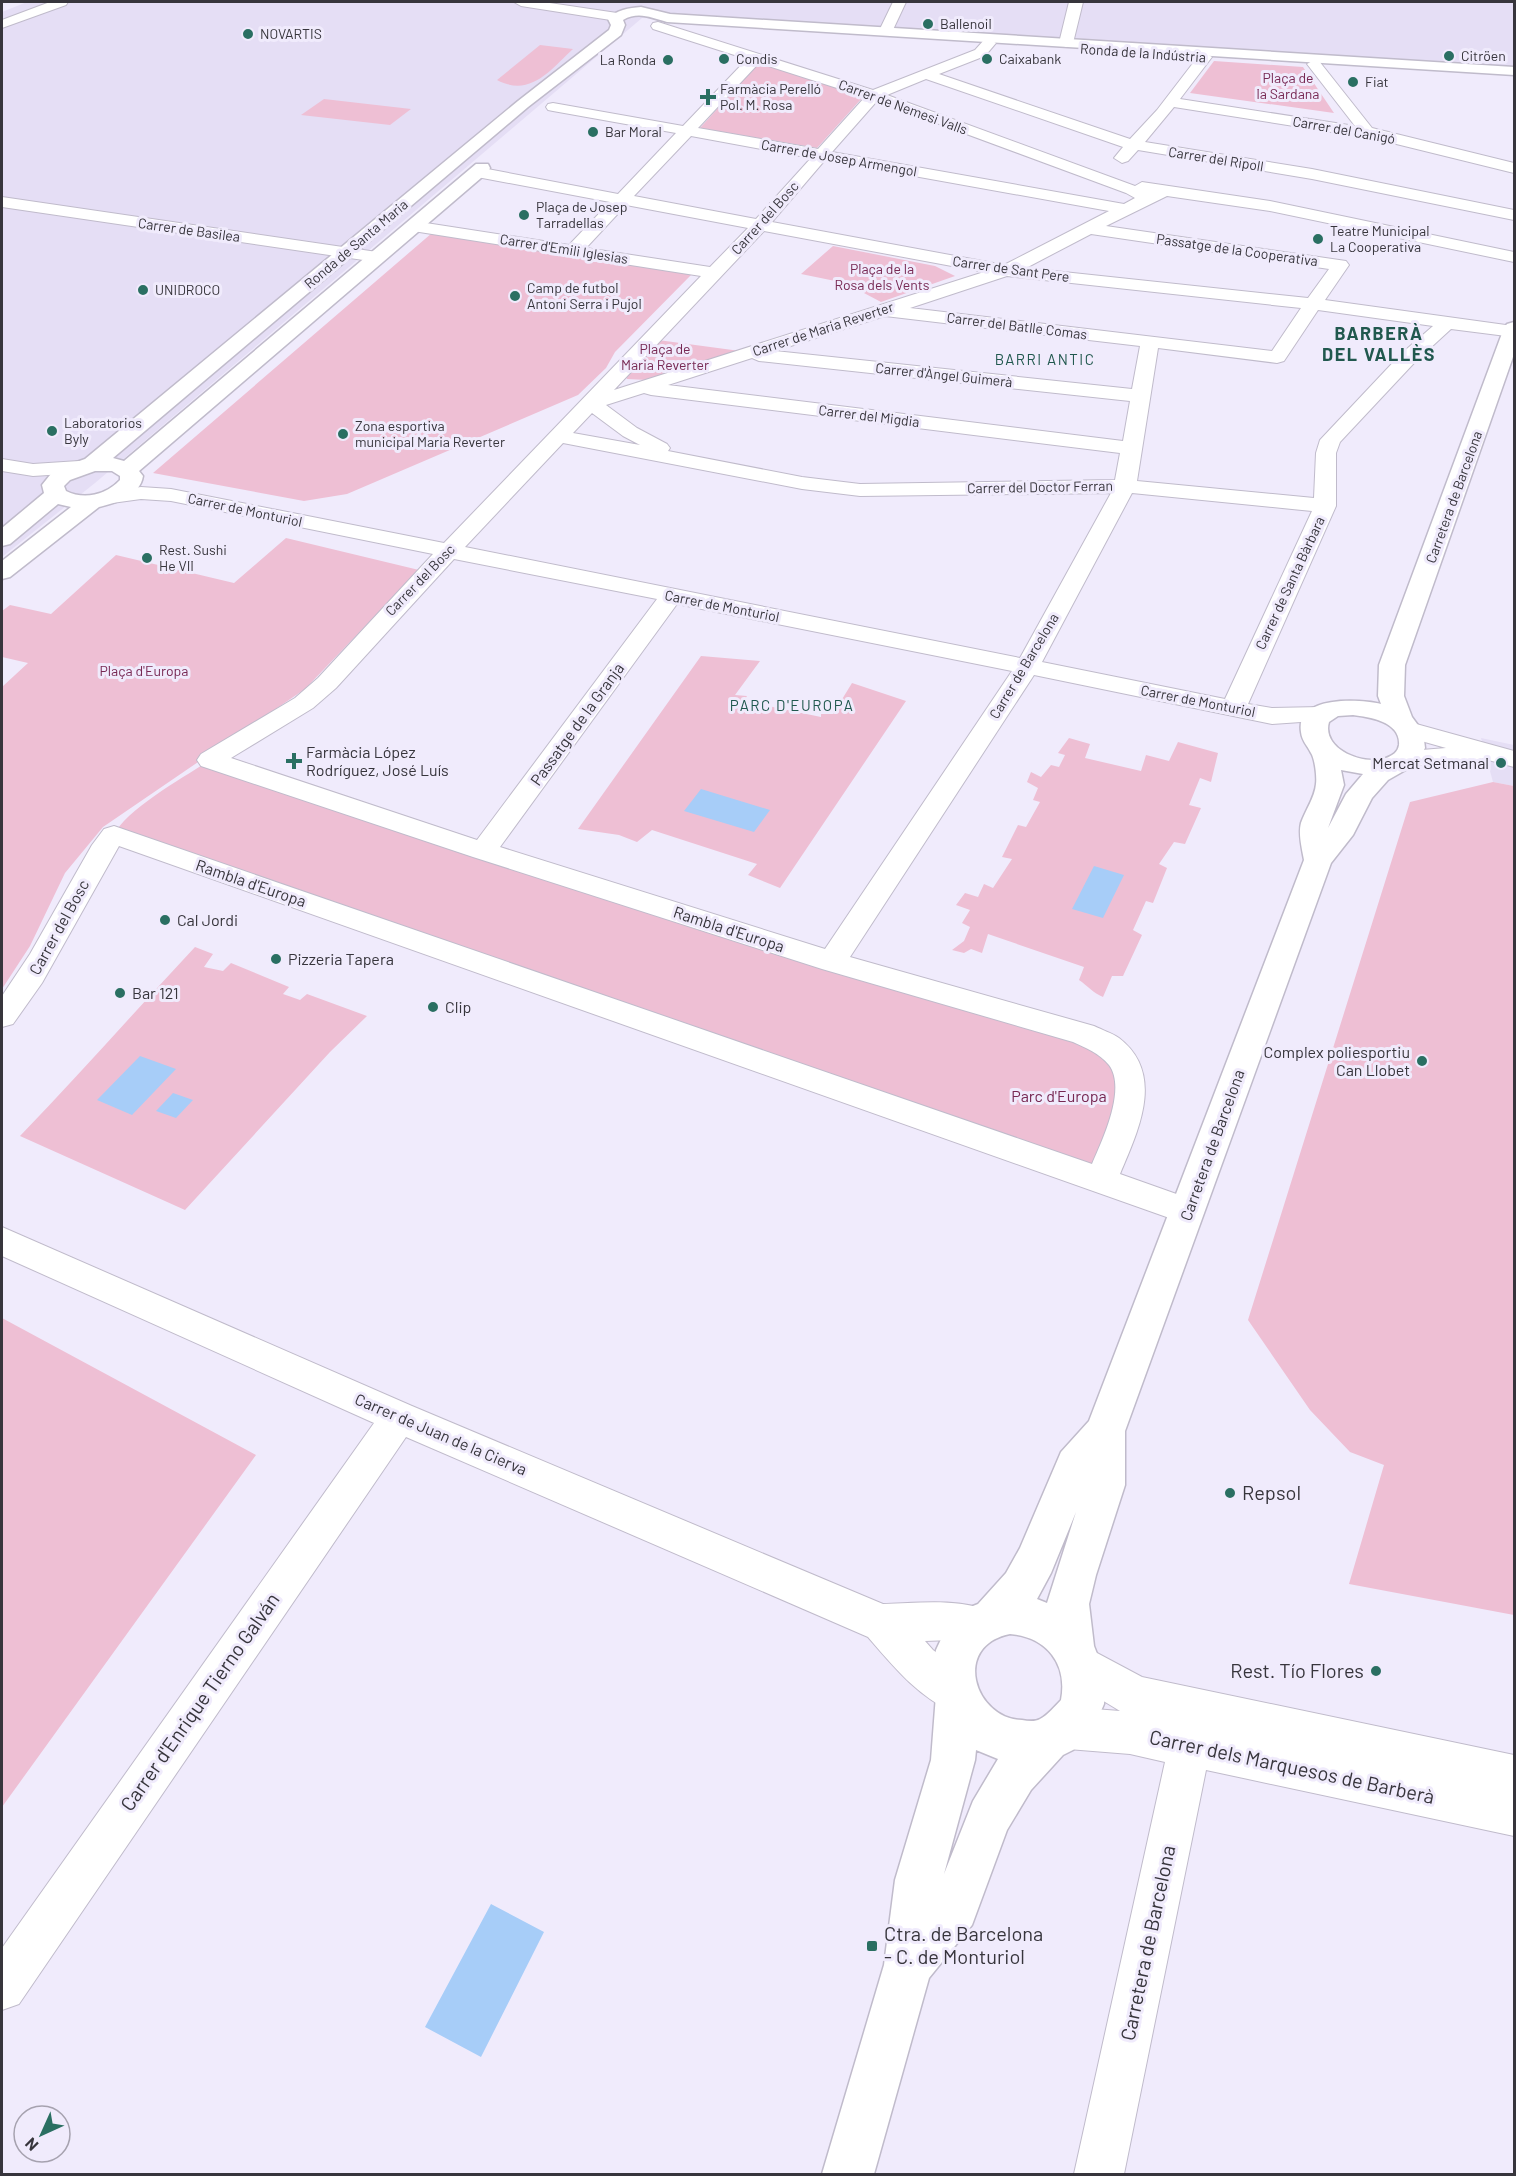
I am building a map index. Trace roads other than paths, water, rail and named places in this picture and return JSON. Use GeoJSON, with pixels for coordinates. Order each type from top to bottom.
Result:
{"type":"FeatureCollection","features":[{"type":"Feature","properties":{"kind":"street"},"geometry":{"type":"LineString","coordinates":[[2,24],[61,2]]}},
{"type":"Feature","properties":{"kind":"street","name":"Carrer de Nemesi Valls"},"geometry":{"type":"LineString","coordinates":[[521,2],[644,26],[757,57],[874,95],[1147,198],[1167,192]]}},
{"type":"Feature","properties":{"kind":"street"},"geometry":{"type":"LineString","coordinates":[[639,12],[651,2]]}},
{"type":"Feature","properties":{"kind":"street","name":"Ronda de Santa Maria"},"geometry":{"type":"LineString","coordinates":[[603,64],[644,26],[678,2]]}},
{"type":"Feature","properties":{"kind":"street"},"geometry":{"type":"LineString","coordinates":[[886,31],[899,2]]}},
{"type":"Feature","properties":{"kind":"street"},"geometry":{"type":"LineString","coordinates":[[1066,43],[1076,2]]}},
{"type":"Feature","properties":{"kind":"street"},"geometry":{"type":"LineString","coordinates":[[639,12],[644,26]]}},
{"type":"Feature","properties":{"kind":"street"},"geometry":{"type":"LineString","coordinates":[[639,12],[644,26]]}},
{"type":"Feature","properties":{"kind":"street","name":"Ronda de Santa Maria"},"geometry":{"type":"LineString","coordinates":[[55,490],[62,475],[86,466],[346,253],[523,104],[616,32],[644,26]]}},
{"type":"Feature","properties":{"kind":"street","name":"Ronda de la Indústria"},"geometry":{"type":"LineString","coordinates":[[644,26],[886,31],[1515,71]]}},
{"type":"Feature","properties":{"kind":"street","name":"Ronda de la Indústria"},"geometry":{"type":"LineString","coordinates":[[644,26],[989,43],[1515,77]]}},
{"type":"Feature","properties":{"kind":"street","name":"Carrer del Bosc"},"geometry":{"type":"LineString","coordinates":[[210,760],[304,703],[327,683],[448,552],[760,225],[874,95],[980,53],[989,43]]}},
{"type":"Feature","properties":{"kind":"street"},"geometry":{"type":"LineString","coordinates":[[574,250],[757,57]]}},
{"type":"Feature","properties":{"kind":"street"},"geometry":{"type":"LineString","coordinates":[[1107,181],[1205,57]]}},
{"type":"Feature","properties":{"kind":"street"},"geometry":{"type":"LineString","coordinates":[[1314,64],[1367,131],[1376,134]]}},
{"type":"Feature","properties":{"kind":"street","name":"Carrer del Ripoll"},"geometry":{"type":"LineString","coordinates":[[925,74],[1134,145],[1308,167],[1515,215]]}},
{"type":"Feature","properties":{"kind":"street"},"geometry":{"type":"LineString","coordinates":[[536,122],[568,94]]}},
{"type":"Feature","properties":{"kind":"street","name":"Carrer del Canigó"},"geometry":{"type":"LineString","coordinates":[[1171,102],[1376,134],[1515,168]]}},
{"type":"Feature","properties":{"kind":"street","name":"Carrer de Josep Armengol"},"geometry":{"type":"LineString","coordinates":[[553,107],[1126,209]]}},
{"type":"Feature","properties":{"kind":"street"},"geometry":{"type":"LineString","coordinates":[[1328,145],[1344,129],[1361,122]]}},
{"type":"Feature","properties":{"kind":"street","name":"Ronda de Santa Maria"},"geometry":{"type":"LineString","coordinates":[[102,499],[126,488],[131,482],[129,473],[494,158]]}},
{"type":"Feature","properties":{"kind":"street"},"geometry":{"type":"LineString","coordinates":[[1279,197],[1308,167]]}},
{"type":"Feature","properties":{"kind":"street","name":"Carrer de Sant Pere"},"geometry":{"type":"LineString","coordinates":[[477,172],[1006,271],[1370,310],[1447,323],[1514,330]]}},
{"type":"Feature","properties":{"kind":"street","name":"Carrer de Nemesi Valls"},"geometry":{"type":"LineString","coordinates":[[1107,181],[1167,192],[1279,197],[1515,257]]}},
{"type":"Feature","properties":{"kind":"street","name":"Carrer de Maria Reverter"},"geometry":{"type":"LineString","coordinates":[[645,386],[1006,271],[1147,198]]}},
{"type":"Feature","properties":{"kind":"street","name":"Carrer de Basilea"},"geometry":{"type":"LineString","coordinates":[[2,202],[377,257]]}},
{"type":"Feature","properties":{"kind":"street","name":"Carrer d'Emili Iglesias"},"geometry":{"type":"LineString","coordinates":[[413,226],[715,273]]}},
{"type":"Feature","properties":{"kind":"street","name":"Passatge de la Cooperativa"},"geometry":{"type":"LineString","coordinates":[[1088,228],[1340,266],[1314,305]]}},
{"type":"Feature","properties":{"kind":"street","name":"Carrer del Batlle Comas"},"geometry":{"type":"LineString","coordinates":[[884,310],[1277,357],[1314,305]]}},
{"type":"Feature","properties":{"kind":"street","name":"Carrer de Santa Bàrbara"},"geometry":{"type":"LineString","coordinates":[[1233,708],[1325,506],[1326,453],[1330,440],[1407,358],[1447,323]]}},
{"type":"Feature","properties":{"kind":"street","name":"Carretera de Barcelona"},"geometry":{"type":"LineString","coordinates":[[1392,665],[1514,330]]}},
{"type":"Feature","properties":{"kind":"street","name":"Carrer de Barcelona"},"geometry":{"type":"LineString","coordinates":[[832,962],[1027,667],[1125,486],[1150,342]]}},
{"type":"Feature","properties":{"kind":"street","name":"Carrer d'Àngel Guimerà"},"geometry":{"type":"LineString","coordinates":[[747,353],[1140,396]]}},
{"type":"Feature","properties":{"kind":"street","name":"Carrer del Migdia"},"geometry":{"type":"LineString","coordinates":[[603,390],[645,386],[1132,448]]}},
{"type":"Feature","properties":{"kind":"street","name":"Carrer del Doctor Ferran"},"geometry":{"type":"LineString","coordinates":[[603,390],[653,446],[756,474]]}},
{"type":"Feature","properties":{"kind":"street","name":"Carrer del Doctor Ferran"},"geometry":{"type":"LineString","coordinates":[[559,436],[802,483],[860,490],[1125,486],[1325,506]]}},
{"type":"Feature","properties":{"kind":"street"},"geometry":{"type":"LineString","coordinates":[[2,465],[33,470],[118,466],[129,473]]}},
{"type":"Feature","properties":{"kind":"street"},"geometry":{"type":"LineString","coordinates":[[33,470],[70,501],[102,499]]}},
{"type":"Feature","properties":{"kind":"street","name":"Carrer de Monturiol"},"geometry":{"type":"LineString","coordinates":[[129,473],[171,495]]}},
{"type":"Feature","properties":{"kind":"street"},"geometry":{"type":"LineString","coordinates":[[2,539],[55,490]]}},
{"type":"Feature","properties":{"kind":"street","name":"Carrer de Monturiol"},"geometry":{"type":"LineString","coordinates":[[102,499],[141,493],[171,495],[1272,716],[1330,711]]}},
{"type":"Feature","properties":{"kind":"street"},"geometry":{"type":"LineString","coordinates":[[2,572],[102,499]]}},
{"type":"Feature","properties":{"kind":"street","name":"Passatge de la Granja"},"geometry":{"type":"LineString","coordinates":[[483,851],[671,596]]}},
{"type":"Feature","properties":{"kind":"street"},"geometry":{"type":"LineString","coordinates":[[1318,860],[1314,826],[1330,785],[1321,747],[1313,729],[1314,723],[1330,711],[1349,702],[1392,665]]}},
{"type":"Feature","properties":{"kind":"street"},"geometry":{"type":"LineString","coordinates":[[1318,860],[1339,835],[1360,794],[1373,778],[1397,763],[1412,748],[1391,696],[1392,665]]}},
{"type":"Feature","properties":{"kind":"street"},"geometry":{"type":"LineString","coordinates":[[1330,711],[1366,708],[1405,726],[1503,757]]}},
{"type":"Feature","properties":{"kind":"street","name":"Carrer de Monturiol"},"geometry":{"type":"LineString","coordinates":[[1272,716],[1321,747]]}},
{"type":"Feature","properties":{"kind":"street"},"geometry":{"type":"LineString","coordinates":[[1321,747],[1353,764],[1503,757]]}},
{"type":"Feature","properties":{"kind":"street","name":"Rambla d'Europa"},"geometry":{"type":"LineString","coordinates":[[210,760],[483,851],[832,962],[1083,1034],[1110,1046],[1125,1065],[1132,1090],[1124,1123],[1101,1181]]}},
{"type":"Feature","properties":{"kind":"street","name":"Carrer del Bosc"},"geometry":{"type":"LineString","coordinates":[[2,1016],[24,990],[98,853],[114,835]]}},
{"type":"Feature","properties":{"kind":"street","name":"Rambla d'Europa"},"geometry":{"type":"LineString","coordinates":[[114,835],[1187,1211]]}},
{"type":"Feature","properties":{"kind":"street","name":"Carretera de Barcelona"},"geometry":{"type":"LineString","coordinates":[[1077,1656],[1068,1604],[1075,1575],[1105,1485],[1105,1431],[1318,860]]}},
{"type":"Feature","properties":{"kind":"street","name":"Carrer de Juan de la Cierva"},"geometry":{"type":"LineString","coordinates":[[2,1241],[399,1418],[882,1623],[985,1621]]}},
{"type":"Feature","properties":{"kind":"street","name":"Carrer d'Enrique Tierno Galván"},"geometry":{"type":"LineString","coordinates":[[2,1987],[399,1418]]}},
{"type":"Feature","properties":{"kind":"street","name":"Carretera de Barcelona"},"geometry":{"type":"LineString","coordinates":[[985,1621],[1009,1602],[1026,1578],[1075,1465],[1105,1431]]}},
{"type":"Feature","properties":{"kind":"street"},"geometry":{"type":"LineString","coordinates":[[848,2175],[892,2014],[908,1965],[919,1880],[953,1760],[956,1695],[952,1663],[959,1643],[985,1621],[1011,1614],[1028,1616],[1046,1623],[1061,1634],[1077,1656],[1085,1688],[1080,1710],[1015,1774],[989,1817],[956,1908],[908,1965]]}},
{"type":"Feature","properties":{"kind":"street","name":"Carrer de Juan de la Cierva"},"geometry":{"type":"LineString","coordinates":[[882,1623],[918,1664],[956,1695]]}},
{"type":"Feature","properties":{"kind":"street","name":"Carrer dels Marquesos de Barberà"},"geometry":{"type":"LineString","coordinates":[[1077,1656],[1135,1696],[1193,1728],[1515,1814]]}},
{"type":"Feature","properties":{"kind":"street"},"geometry":{"type":"LineString","coordinates":[[956,1695],[974,1723],[989,1734],[1006,1741],[1024,1744],[1057,1735]]}},
{"type":"Feature","properties":{"kind":"street","name":"Carrer dels Marquesos de Barberà"},"geometry":{"type":"LineString","coordinates":[[1057,1735],[1089,1728],[1130,1733],[1193,1728],[1515,1776]]}},
{"type":"Feature","properties":{"kind":"street","name":"Carretera de Barcelona"},"geometry":{"type":"LineString","coordinates":[[1099,2175],[1193,1728]]}},
{"type":"Feature","properties":{"kind":"water"},"geometry":{"type":"Polygon","coordinates":[[[701,789],[770,810],[754,832],[684,811],[701,789]]]}},
{"type":"Feature","properties":{"kind":"water"},"geometry":{"type":"Polygon","coordinates":[[[1094,866],[1124,875],[1103,918],[1072,909],[1094,866]]]}},
{"type":"Feature","properties":{"kind":"water"},"geometry":{"type":"Polygon","coordinates":[[[140,1056],[176,1069],[132,1115],[97,1100],[140,1056]]]}},
{"type":"Feature","properties":{"kind":"water"},"geometry":{"type":"Polygon","coordinates":[[[173,1093],[193,1100],[176,1118],[156,1111],[173,1093]]]}},
{"type":"Feature","properties":{"kind":"water"},"geometry":{"type":"Polygon","coordinates":[[[491,1904],[544,1932],[481,2057],[425,2027],[491,1904]]]}},
{"type":"Feature","properties":{"kind":"place","name":"Ballenoil"},"geometry":{"type":"Point","coordinates":[928,24]}},
{"type":"Feature","properties":{"kind":"place","name":"NOVARTIS"},"geometry":{"type":"Point","coordinates":[248,34]}},
{"type":"Feature","properties":{"kind":"place","name":"Citröen"},"geometry":{"type":"Point","coordinates":[1449,56]}},
{"type":"Feature","properties":{"kind":"place","name":"Condis"},"geometry":{"type":"Point","coordinates":[724,59]}},
{"type":"Feature","properties":{"kind":"place","name":"Caixabank"},"geometry":{"type":"Point","coordinates":[987,59]}},
{"type":"Feature","properties":{"kind":"place","name":"La Ronda"},"geometry":{"type":"Point","coordinates":[668,60]}},
{"type":"Feature","properties":{"kind":"place","name":"Fiat"},"geometry":{"type":"Point","coordinates":[1353,82]}},
{"type":"Feature","properties":{"kind":"place","name":"Farmàcia Perelló Pol. M. Rosa"},"geometry":{"type":"Point","coordinates":[708,97]}},
{"type":"Feature","properties":{"kind":"place","name":"Bar Moral"},"geometry":{"type":"Point","coordinates":[593,132]}},
{"type":"Feature","properties":{"kind":"place","name":"Plaça de Josep Tarradellas"},"geometry":{"type":"Point","coordinates":[524,215]}},
{"type":"Feature","properties":{"kind":"place","name":"Teatre Municipal La Cooperativa"},"geometry":{"type":"Point","coordinates":[1318,239]}},
{"type":"Feature","properties":{"kind":"place","name":"UNIDROCO"},"geometry":{"type":"Point","coordinates":[143,290]}},
{"type":"Feature","properties":{"kind":"place","name":"Camp de futbol Antoni Serra i Pujol"},"geometry":{"type":"Point","coordinates":[515,296]}},
{"type":"Feature","properties":{"kind":"place","name":"Laboratorios Byly"},"geometry":{"type":"Point","coordinates":[52,431]}},
{"type":"Feature","properties":{"kind":"place","name":"Zona esportiva municipal Maria Reverter"},"geometry":{"type":"Point","coordinates":[343,434]}},
{"type":"Feature","properties":{"kind":"place","name":"Rest. Sushi He VII"},"geometry":{"type":"Point","coordinates":[147,558]}},
{"type":"Feature","properties":{"kind":"place","name":"Farmàcia López Rodríguez, José Luís"},"geometry":{"type":"Point","coordinates":[294,761]}},
{"type":"Feature","properties":{"kind":"place","name":"Mercat Setmanal"},"geometry":{"type":"Point","coordinates":[1501,763]}},
{"type":"Feature","properties":{"kind":"place","name":"Cal Jordi"},"geometry":{"type":"Point","coordinates":[165,920]}},
{"type":"Feature","properties":{"kind":"place","name":"Pizzeria Tapera"},"geometry":{"type":"Point","coordinates":[276,959]}},
{"type":"Feature","properties":{"kind":"place","name":"Bar 121"},"geometry":{"type":"Point","coordinates":[120,993]}},
{"type":"Feature","properties":{"kind":"place","name":"Clip"},"geometry":{"type":"Point","coordinates":[433,1007]}},
{"type":"Feature","properties":{"kind":"place","name":"Complex poliesportiu Can Llobet"},"geometry":{"type":"Point","coordinates":[1422,1061]}},
{"type":"Feature","properties":{"kind":"place","name":"Repsol"},"geometry":{"type":"Point","coordinates":[1230,1493]}},
{"type":"Feature","properties":{"kind":"place","name":"Rest. Tío Flores"},"geometry":{"type":"Point","coordinates":[1376,1671]}},
{"type":"Feature","properties":{"kind":"place","name":"Ctra. de Barcelona - C. de Monturiol"},"geometry":{"type":"Point","coordinates":[872,1946]}},
{"type":"Feature","properties":{"kind":"district","name":"BARBERÀ DEL VALLÈS"},"geometry":{"type":"Point","coordinates":[1379,344]}},
{"type":"Feature","properties":{"kind":"district","name":"BARRI ANTIC"},"geometry":{"type":"Point","coordinates":[1045,360]}},
{"type":"Feature","properties":{"kind":"district","name":"PARC D'EUROPA"},"geometry":{"type":"Point","coordinates":[792,706]}},
{"type":"Feature","properties":{"kind":"park label","name":"Plaça de la Sardana"},"geometry":{"type":"Point","coordinates":[1288,86]}},
{"type":"Feature","properties":{"kind":"park label","name":"Plaça de la Rosa dels Vents"},"geometry":{"type":"Point","coordinates":[882,278]}},
{"type":"Feature","properties":{"kind":"park label","name":"Plaça de Maria Reverter"},"geometry":{"type":"Point","coordinates":[665,358]}},
{"type":"Feature","properties":{"kind":"park label","name":"Plaça d'Europa"},"geometry":{"type":"Point","coordinates":[144,671]}},
{"type":"Feature","properties":{"kind":"park label","name":"Parc d'Europa"},"geometry":{"type":"Point","coordinates":[1059,1096]}}]}
